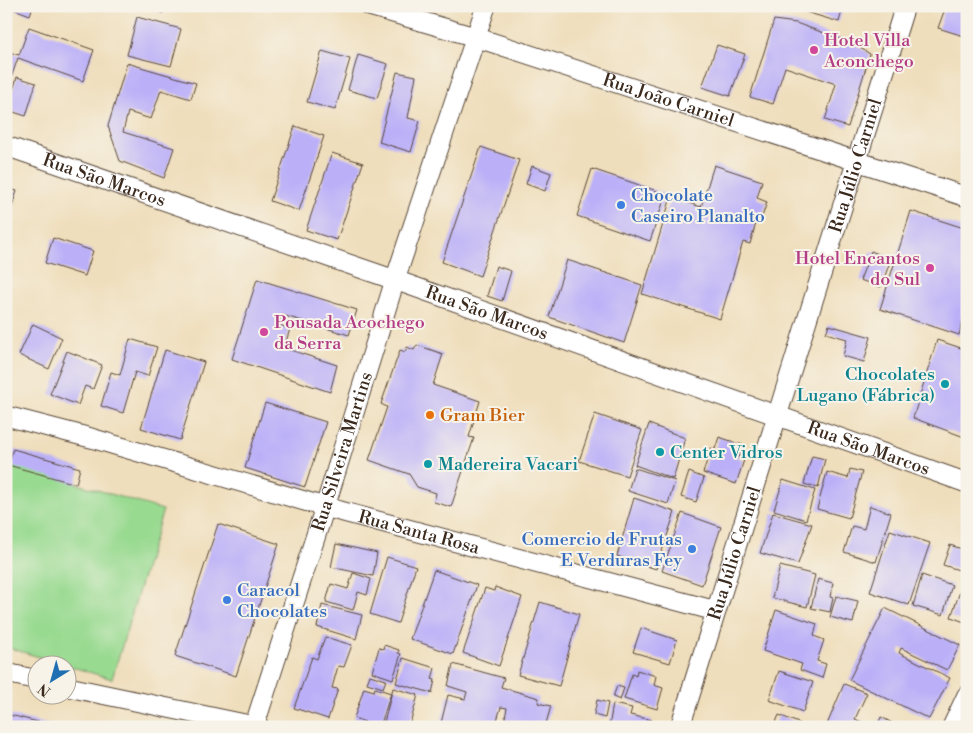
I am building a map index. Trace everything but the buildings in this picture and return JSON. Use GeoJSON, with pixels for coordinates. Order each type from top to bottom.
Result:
{"type":"FeatureCollection","features":[{"type":"Feature","properties":{"kind":"street","name":"Rua João Carniel"},"geometry":{"type":"LineString","coordinates":[[369,6],[475,37],[967,197]]}},
{"type":"Feature","properties":{"kind":"street","name":"Rua Silveira Martins"},"geometry":{"type":"LineString","coordinates":[[256,726],[395,280],[486,6]]}},
{"type":"Feature","properties":{"kind":"street","name":"Rua Júlio Carniel"},"geometry":{"type":"LineString","coordinates":[[680,727],[905,6]]}},
{"type":"Feature","properties":{"kind":"street","name":"Rua São Marcos"},"geometry":{"type":"LineString","coordinates":[[6,146],[395,280],[967,483]]}},
{"type":"Feature","properties":{"kind":"street","name":"Rua Santa Rosa"},"geometry":{"type":"LineString","coordinates":[[6,416],[91,438],[325,507],[716,611]]}},
{"type":"Feature","properties":{"kind":"street"},"geometry":{"type":"LineString","coordinates":[[6,673],[28,678]]}},
{"type":"Feature","properties":{"kind":"street"},"geometry":{"type":"LineString","coordinates":[[78,689],[256,726]]}},
{"type":"Feature","properties":{"kind":"street"},"geometry":{"type":"LineString","coordinates":[[952,727],[967,695]]}},
{"type":"Feature","properties":{"kind":"green space"},"geometry":{"type":"Polygon","coordinates":[[[6,462],[163,510],[112,679],[78,669],[78,656],[36,656],[6,647],[6,462]]]}},
{"type":"Feature","properties":{"kind":"place","name":"Hotel Villa Aconchego"},"geometry":{"type":"Point","coordinates":[814,50]}},
{"type":"Feature","properties":{"kind":"place","name":"Chocolate Caseiro Planalto"},"geometry":{"type":"Point","coordinates":[621,205]}},
{"type":"Feature","properties":{"kind":"place","name":"Hotel Encantos do Sul"},"geometry":{"type":"Point","coordinates":[930,268]}},
{"type":"Feature","properties":{"kind":"place","name":"Pousada Acochego da Serra"},"geometry":{"type":"Point","coordinates":[264,332]}},
{"type":"Feature","properties":{"kind":"place","name":"Chocolates Lugano (Fábrica)"},"geometry":{"type":"Point","coordinates":[945,384]}},
{"type":"Feature","properties":{"kind":"place","name":"Gram Bier"},"geometry":{"type":"Point","coordinates":[430,415]}},
{"type":"Feature","properties":{"kind":"place","name":"Center Vidros"},"geometry":{"type":"Point","coordinates":[660,452]}},
{"type":"Feature","properties":{"kind":"place","name":"Madereira Vacari"},"geometry":{"type":"Point","coordinates":[428,464]}},
{"type":"Feature","properties":{"kind":"place","name":"Comercio de Frutas E Verduras Fey"},"geometry":{"type":"Point","coordinates":[692,549]}},
{"type":"Feature","properties":{"kind":"place","name":"Caracol Chocolates"},"geometry":{"type":"Point","coordinates":[227,600]}}]}
